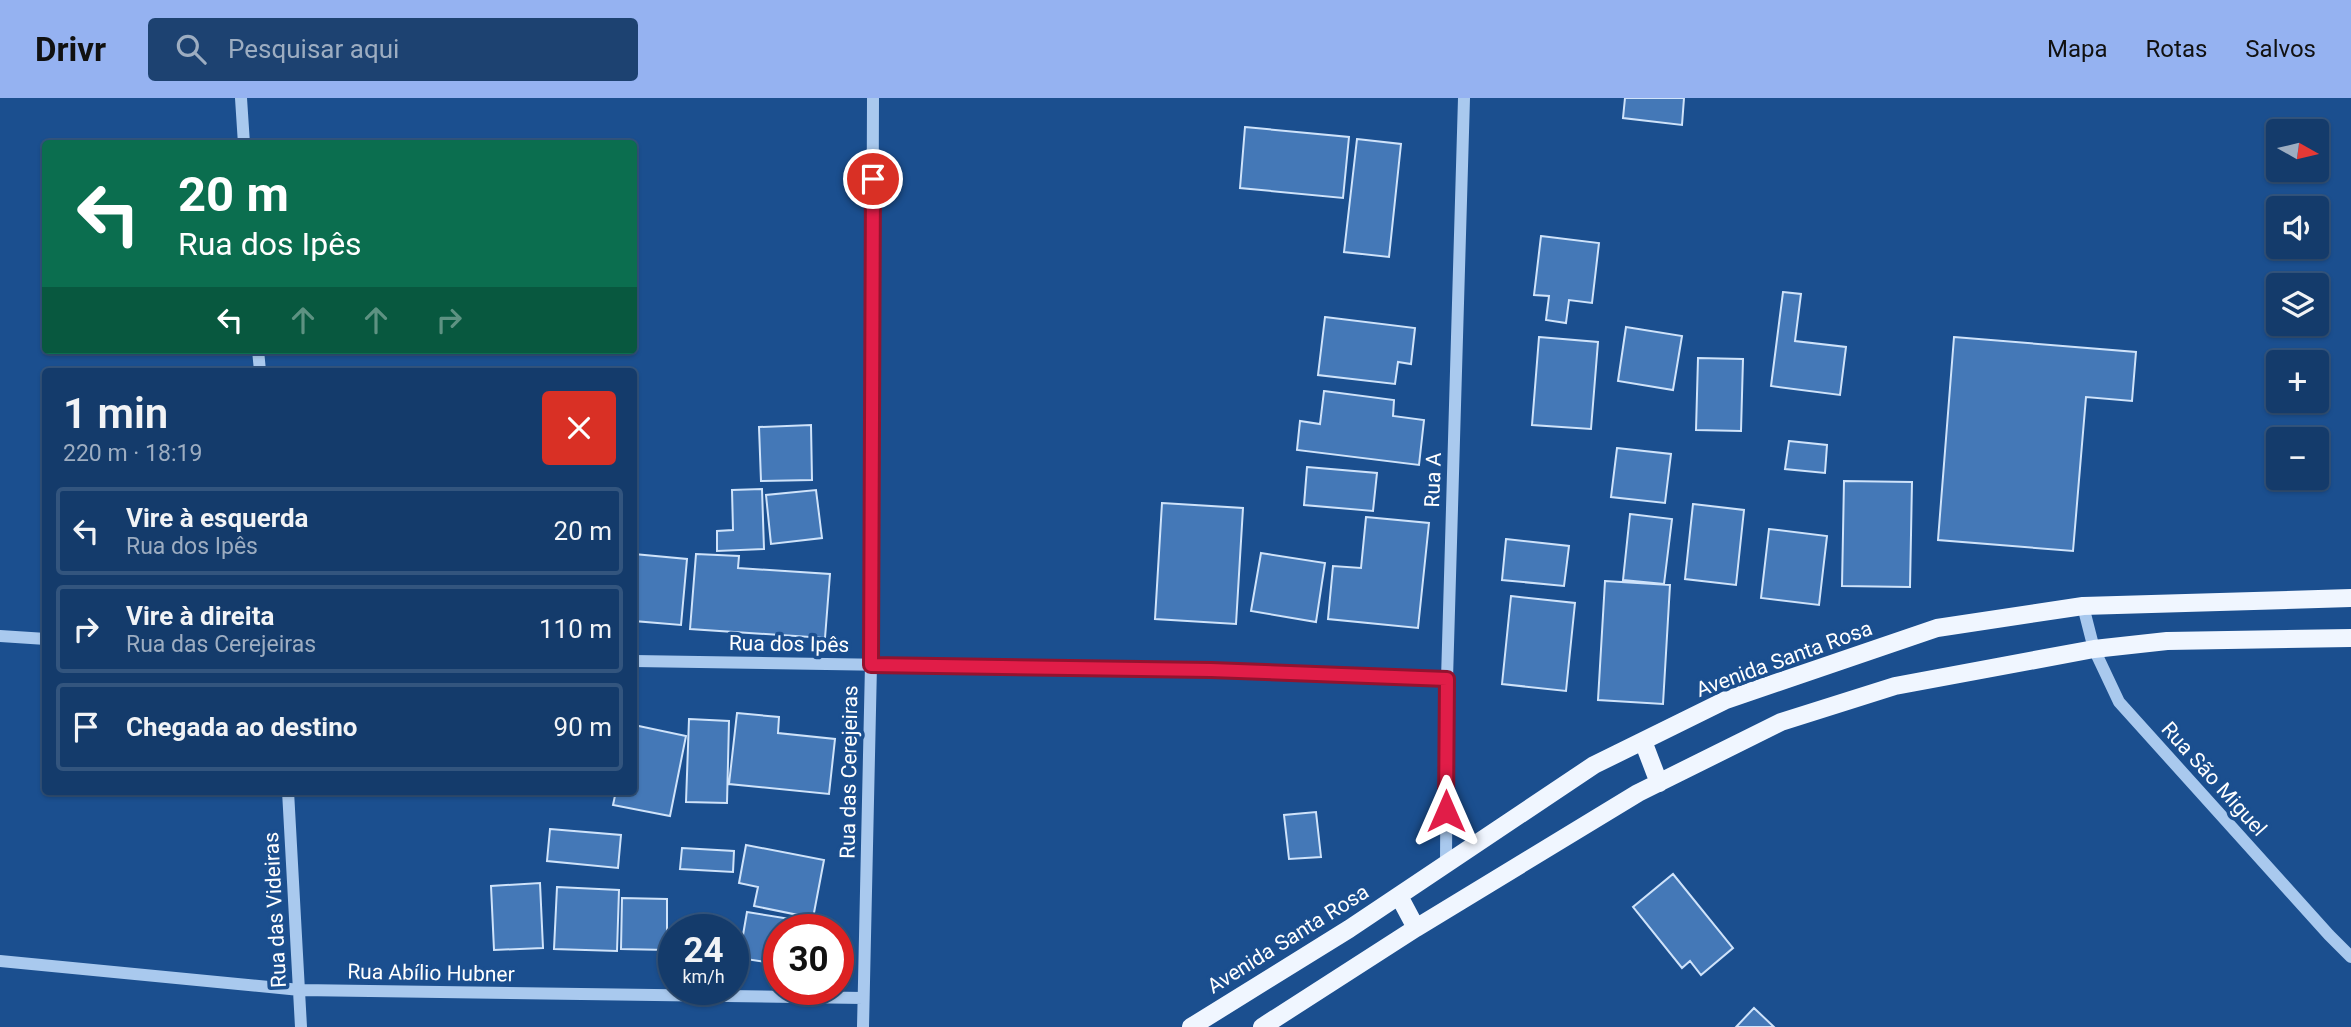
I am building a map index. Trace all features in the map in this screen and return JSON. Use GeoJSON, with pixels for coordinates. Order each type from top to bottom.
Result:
{"type":"FeatureCollection","features":[{"type":"Feature","properties":{"kind":"main road","name":"Avenida Santa Rosa"},"geometry":{"type":"LineString","coordinates":[[1191,1027],[1349,929],[1594,765],[1726,700],[1937,628],[2083,606],[2351,598]]}},
{"type":"Feature","properties":{"kind":"main road"},"geometry":{"type":"LineString","coordinates":[[1262,1027],[1416,928],[1638,793],[1781,722],[1895,686],[2094,649],[2167,641],[2351,638]]}},
{"type":"Feature","properties":{"kind":"main road"},"geometry":{"type":"LineString","coordinates":[[1643,741],[1659,783]]}},
{"type":"Feature","properties":{"kind":"main road"},"geometry":{"type":"LineString","coordinates":[[1399,895],[1416,928]]}},
{"type":"Feature","properties":{"kind":"street"},"geometry":{"type":"LineString","coordinates":[[241,98],[244,140]]}},
{"type":"Feature","properties":{"kind":"street","name":"Rua das Cerejeiras"},"geometry":{"type":"LineString","coordinates":[[863,1027],[871,665],[873,98]]}},
{"type":"Feature","properties":{"kind":"street","name":"Rua A"},"geometry":{"type":"LineString","coordinates":[[1446,864],[1447,679],[1464,98]]}},
{"type":"Feature","properties":{"kind":"street","name":"Rua São Miguel"},"geometry":{"type":"LineString","coordinates":[[2083,606],[2094,649],[2119,702],[2351,957]]}},
{"type":"Feature","properties":{"kind":"street"},"geometry":{"type":"LineString","coordinates":[[0,636],[42,639]]}},
{"type":"Feature","properties":{"kind":"street","name":"Rua dos Ipês"},"geometry":{"type":"LineString","coordinates":[[637,661],[1211,670],[1447,679]]}},
{"type":"Feature","properties":{"kind":"street","name":"Rua das Videiras"},"geometry":{"type":"LineString","coordinates":[[288,795],[301,1027]]}},
{"type":"Feature","properties":{"kind":"street","name":"Rua Abílio Hubner"},"geometry":{"type":"LineString","coordinates":[[0,961],[300,990],[863,998]]}},
{"type":"Feature","properties":{"kind":"building"},"geometry":{"type":"Polygon","coordinates":[[[1625,98],[1684,98],[1682,125],[1623,118],[1625,98]]]}},
{"type":"Feature","properties":{"kind":"building"},"geometry":{"type":"Polygon","coordinates":[[[1245,127],[1349,137],[1343,198],[1240,188],[1245,127]]]}},
{"type":"Feature","properties":{"kind":"building"},"geometry":{"type":"Polygon","coordinates":[[[1357,139],[1401,144],[1389,257],[1344,252],[1357,139]]]}},
{"type":"Feature","properties":{"kind":"building"},"geometry":{"type":"Polygon","coordinates":[[[1541,236],[1599,243],[1592,303],[1569,300],[1566,323],[1546,320],[1549,296],[1534,295],[1541,236]]]}},
{"type":"Feature","properties":{"kind":"building"},"geometry":{"type":"Polygon","coordinates":[[[1783,292],[1801,294],[1795,341],[1846,347],[1840,395],[1771,386],[1783,292]]]}},
{"type":"Feature","properties":{"kind":"building"},"geometry":{"type":"Polygon","coordinates":[[[1325,317],[1415,328],[1411,364],[1398,362],[1395,384],[1318,375],[1325,317]]]}},
{"type":"Feature","properties":{"kind":"building"},"geometry":{"type":"Polygon","coordinates":[[[1626,327],[1682,336],[1673,390],[1618,381],[1626,327]]]}},
{"type":"Feature","properties":{"kind":"building"},"geometry":{"type":"Polygon","coordinates":[[[1539,337],[1598,342],[1591,429],[1532,425],[1539,337]]]}},
{"type":"Feature","properties":{"kind":"building"},"geometry":{"type":"Polygon","coordinates":[[[1954,337],[2136,352],[2132,401],[2086,397],[2073,551],[1938,540],[1954,337]]]}},
{"type":"Feature","properties":{"kind":"building"},"geometry":{"type":"Polygon","coordinates":[[[1698,358],[1743,359],[1741,431],[1696,430],[1698,358]]]}},
{"type":"Feature","properties":{"kind":"building"},"geometry":{"type":"Polygon","coordinates":[[[1324,391],[1394,400],[1393,416],[1424,420],[1419,465],[1297,450],[1300,421],[1320,424],[1324,391]]]}},
{"type":"Feature","properties":{"kind":"building"},"geometry":{"type":"Polygon","coordinates":[[[811,425],[812,480],[761,481],[759,427],[811,425]]]}},
{"type":"Feature","properties":{"kind":"building"},"geometry":{"type":"Polygon","coordinates":[[[1789,441],[1827,445],[1825,473],[1785,469],[1789,441]]]}},
{"type":"Feature","properties":{"kind":"building"},"geometry":{"type":"Polygon","coordinates":[[[1617,448],[1671,454],[1665,503],[1611,497],[1617,448]]]}},
{"type":"Feature","properties":{"kind":"building"},"geometry":{"type":"Polygon","coordinates":[[[1307,467],[1377,473],[1373,511],[1304,505],[1307,467]]]}},
{"type":"Feature","properties":{"kind":"building"},"geometry":{"type":"Polygon","coordinates":[[[1844,481],[1912,482],[1910,587],[1842,586],[1844,481]]]}},
{"type":"Feature","properties":{"kind":"building"},"geometry":{"type":"Polygon","coordinates":[[[762,489],[764,549],[717,551],[717,531],[733,530],[732,490],[762,489]]]}},
{"type":"Feature","properties":{"kind":"building"},"geometry":{"type":"Polygon","coordinates":[[[816,490],[822,538],[771,544],[766,495],[816,490]]]}},
{"type":"Feature","properties":{"kind":"building"},"geometry":{"type":"Polygon","coordinates":[[[1162,503],[1243,508],[1236,624],[1155,619],[1162,503]]]}},
{"type":"Feature","properties":{"kind":"building"},"geometry":{"type":"Polygon","coordinates":[[[1693,504],[1744,510],[1736,585],[1685,579],[1693,504]]]}},
{"type":"Feature","properties":{"kind":"building"},"geometry":{"type":"Polygon","coordinates":[[[1630,514],[1672,519],[1664,584],[1623,580],[1630,514]]]}},
{"type":"Feature","properties":{"kind":"building"},"geometry":{"type":"Polygon","coordinates":[[[1366,517],[1429,523],[1418,628],[1328,619],[1333,566],[1361,568],[1366,517]]]}},
{"type":"Feature","properties":{"kind":"building"},"geometry":{"type":"Polygon","coordinates":[[[1769,529],[1827,536],[1819,605],[1761,598],[1769,529]]]}},
{"type":"Feature","properties":{"kind":"building"},"geometry":{"type":"Polygon","coordinates":[[[1506,539],[1569,546],[1564,586],[1502,580],[1506,539]]]}},
{"type":"Feature","properties":{"kind":"building"},"geometry":{"type":"Polygon","coordinates":[[[1261,553],[1325,563],[1316,622],[1251,611],[1261,553]]]}},
{"type":"Feature","properties":{"kind":"building"},"geometry":{"type":"Polygon","coordinates":[[[637,554],[687,559],[681,625],[637,621],[637,554]]]}},
{"type":"Feature","properties":{"kind":"building"},"geometry":{"type":"Polygon","coordinates":[[[696,554],[739,556],[738,568],[830,574],[825,638],[690,629],[696,554]]]}},
{"type":"Feature","properties":{"kind":"building"},"geometry":{"type":"Polygon","coordinates":[[[1605,581],[1670,585],[1663,704],[1598,700],[1605,581]]]}},
{"type":"Feature","properties":{"kind":"building"},"geometry":{"type":"Polygon","coordinates":[[[1511,596],[1575,603],[1566,691],[1502,684],[1511,596]]]}},
{"type":"Feature","properties":{"kind":"building"},"geometry":{"type":"Polygon","coordinates":[[[737,713],[779,717],[778,733],[835,739],[829,794],[729,784],[737,713]]]}},
{"type":"Feature","properties":{"kind":"building"},"geometry":{"type":"Polygon","coordinates":[[[689,719],[729,721],[727,803],[686,802],[689,719]]]}},
{"type":"Feature","properties":{"kind":"building"},"geometry":{"type":"Polygon","coordinates":[[[637,726],[686,736],[670,816],[613,805],[615,795],[637,795],[637,726]]]}},
{"type":"Feature","properties":{"kind":"building"},"geometry":{"type":"Polygon","coordinates":[[[1316,812],[1321,857],[1289,859],[1284,815],[1316,812]]]}},
{"type":"Feature","properties":{"kind":"building"},"geometry":{"type":"Polygon","coordinates":[[[550,829],[621,835],[618,868],[547,861],[550,829]]]}},
{"type":"Feature","properties":{"kind":"building"},"geometry":{"type":"Polygon","coordinates":[[[746,845],[824,860],[814,914],[793,914],[754,906],[758,887],[739,883],[746,845]]]}},
{"type":"Feature","properties":{"kind":"building"},"geometry":{"type":"Polygon","coordinates":[[[682,848],[734,851],[733,872],[680,869],[682,848]]]}},
{"type":"Feature","properties":{"kind":"building"},"geometry":{"type":"Polygon","coordinates":[[[1673,874],[1733,948],[1701,975],[1690,961],[1682,968],[1633,907],[1673,874]]]}},
{"type":"Feature","properties":{"kind":"building"},"geometry":{"type":"Polygon","coordinates":[[[540,883],[543,948],[494,950],[491,886],[540,883]]]}},
{"type":"Feature","properties":{"kind":"building"},"geometry":{"type":"Polygon","coordinates":[[[557,887],[619,890],[617,951],[554,949],[557,887]]]}},
{"type":"Feature","properties":{"kind":"building"},"geometry":{"type":"Polygon","coordinates":[[[622,898],[667,899],[667,914],[658,914],[658,950],[621,949],[622,898]]]}},
{"type":"Feature","properties":{"kind":"building"},"geometry":{"type":"Polygon","coordinates":[[[747,912],[763,915],[763,962],[749,960],[749,914],[747,912]]]}},
{"type":"Feature","properties":{"kind":"building"},"geometry":{"type":"Polygon","coordinates":[[[1754,1008],[1774,1027],[1736,1027],[1754,1008]]]}},
{"type":"Feature","properties":{"kind":"route"},"geometry":{"type":"LineString","coordinates":[[873,179],[871,665],[1211,670],[1447,679],[1446,811]]}}]}
